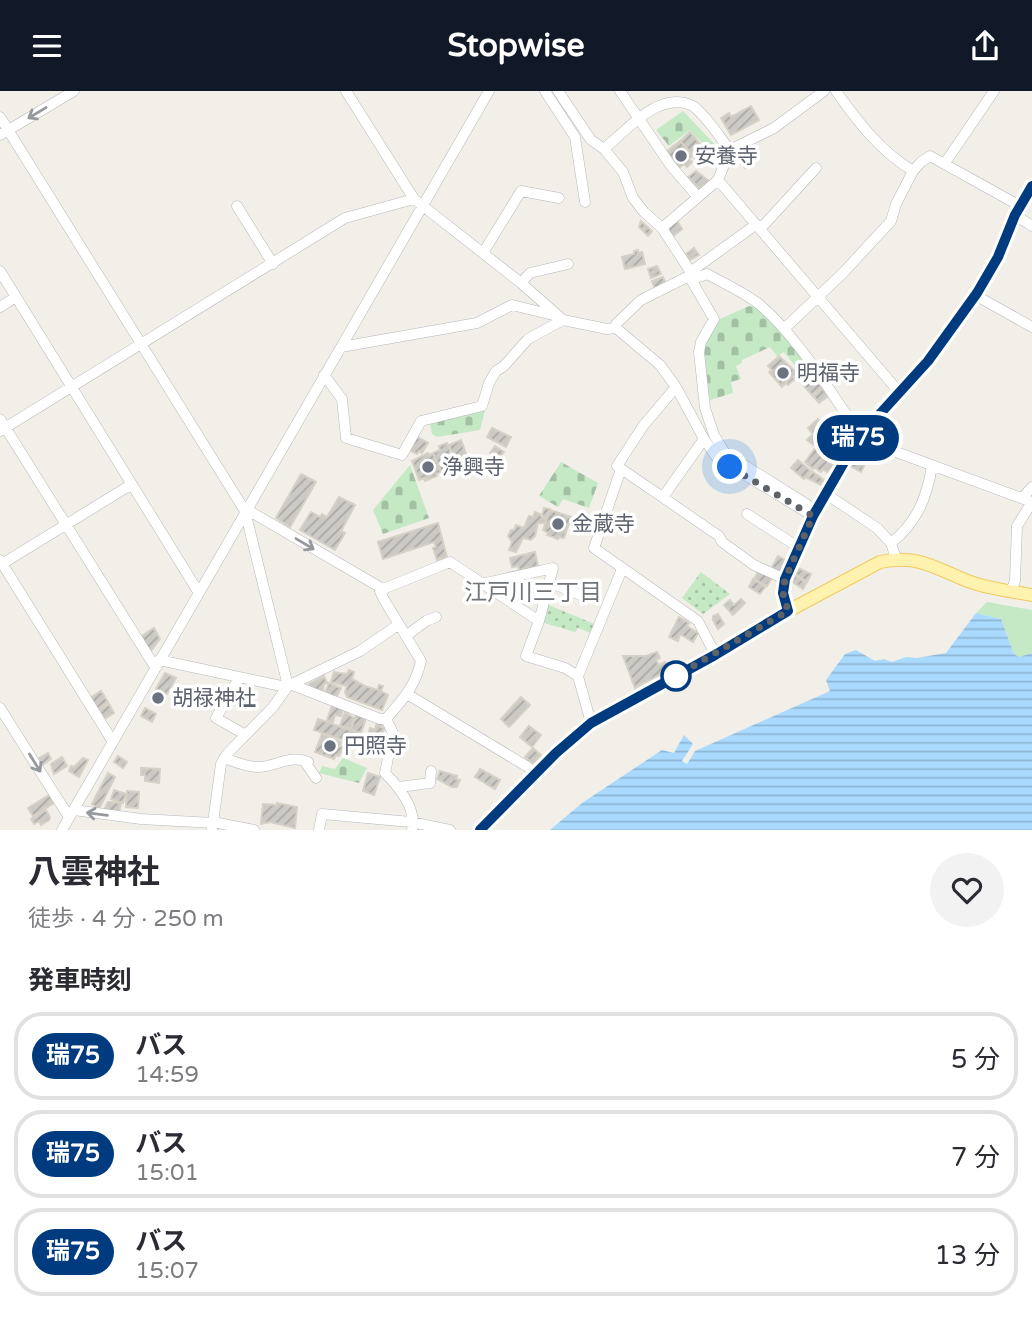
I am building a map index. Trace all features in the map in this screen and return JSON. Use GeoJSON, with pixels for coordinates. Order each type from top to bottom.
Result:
{"type":"FeatureCollection","features":[{"type":"Feature","properties":{"kind":"main road"},"geometry":{"type":"LineString","coordinates":[[480,830],[536,772],[591,723],[880,562],[915,560],[931,564],[970,582],[1032,595]]}},
{"type":"Feature","properties":{"kind":"street"},"geometry":{"type":"LineString","coordinates":[[4,133],[74,91]]}},
{"type":"Feature","properties":{"kind":"street"},"geometry":{"type":"LineString","coordinates":[[346,91],[414,199],[521,283],[560,318]]}},
{"type":"Feature","properties":{"kind":"street"},"geometry":{"type":"LineString","coordinates":[[62,830],[489,91]]}},
{"type":"Feature","properties":{"kind":"street"},"geometry":{"type":"LineString","coordinates":[[545,91],[575,137],[585,202]]}},
{"type":"Feature","properties":{"kind":"street"},"geometry":{"type":"LineString","coordinates":[[558,91],[591,140],[604,149],[623,172],[633,198],[643,212],[662,227],[714,319],[701,342],[699,352],[705,408],[714,435],[725,453],[812,511]]}},
{"type":"Feature","properties":{"kind":"street"},"geometry":{"type":"LineString","coordinates":[[620,91],[671,166],[697,196]]}},
{"type":"Feature","properties":{"kind":"street"},"geometry":{"type":"LineString","coordinates":[[662,227],[718,180],[730,150],[774,128],[824,91]]}},
{"type":"Feature","properties":{"kind":"street"},"geometry":{"type":"LineString","coordinates":[[836,91],[864,131],[899,163],[913,171]]}},
{"type":"Feature","properties":{"kind":"street"},"geometry":{"type":"LineString","coordinates":[[945,163],[994,91]]}},
{"type":"Feature","properties":{"kind":"street"},"geometry":{"type":"LineString","coordinates":[[604,149],[638,119],[662,105],[678,103],[692,106],[730,150]]}},
{"type":"Feature","properties":{"kind":"street"},"geometry":{"type":"LineString","coordinates":[[0,117],[4,133],[246,510],[288,686]]}},
{"type":"Feature","properties":{"kind":"street"},"geometry":{"type":"LineString","coordinates":[[785,328],[843,273],[891,221],[896,204],[913,171],[930,156],[1017,211],[1032,226]]}},
{"type":"Feature","properties":{"kind":"street"},"geometry":{"type":"LineString","coordinates":[[616,328],[617,321],[640,300],[690,275],[693,270],[754,226],[763,226],[816,168]]}},
{"type":"Feature","properties":{"kind":"street"},"geometry":{"type":"LineString","coordinates":[[718,180],[899,392]]}},
{"type":"Feature","properties":{"kind":"street"},"geometry":{"type":"LineString","coordinates":[[788,611],[783,593],[785,579],[812,511],[826,494],[858,438],[928,361],[975,295],[998,257],[1017,211],[1032,186]]}},
{"type":"Feature","properties":{"kind":"street"},"geometry":{"type":"LineString","coordinates":[[483,253],[521,191],[559,198]]}},
{"type":"Feature","properties":{"kind":"street"},"geometry":{"type":"LineString","coordinates":[[414,199],[345,218],[72,387],[2,426],[157,664],[288,686],[386,719],[417,678],[421,661],[380,591],[383,589],[450,562],[538,621]]}},
{"type":"Feature","properties":{"kind":"street"},"geometry":{"type":"LineString","coordinates":[[237,206],[273,264]]}},
{"type":"Feature","properties":{"kind":"street"},"geometry":{"type":"LineString","coordinates":[[521,283],[530,273],[568,264]]}},
{"type":"Feature","properties":{"kind":"street"},"geometry":{"type":"LineString","coordinates":[[0,271],[199,593]]}},
{"type":"Feature","properties":{"kind":"street"},"geometry":{"type":"LineString","coordinates":[[690,275],[696,278],[707,275],[740,292],[785,328],[855,426],[858,438]]}},
{"type":"Feature","properties":{"kind":"street"},"geometry":{"type":"LineString","coordinates":[[975,295],[1032,327]]}},
{"type":"Feature","properties":{"kind":"street"},"geometry":{"type":"LineString","coordinates":[[0,307],[16,297]]}},
{"type":"Feature","properties":{"kind":"street"},"geometry":{"type":"LineString","coordinates":[[341,347],[477,323],[512,305],[607,329],[616,328],[660,365],[676,387],[717,459],[812,511]]}},
{"type":"Feature","properties":{"kind":"street"},"geometry":{"type":"LineString","coordinates":[[324,375],[342,399],[346,438],[402,455],[421,421],[482,406],[496,371],[504,366],[528,339],[560,318]]}},
{"type":"Feature","properties":{"kind":"street"},"geometry":{"type":"LineString","coordinates":[[676,387],[643,426],[617,465],[719,536],[754,565],[785,579]]}},
{"type":"Feature","properties":{"kind":"street"},"geometry":{"type":"LineString","coordinates":[[858,438],[1032,502],[1017,526],[1015,581],[1011,591]]}},
{"type":"Feature","properties":{"kind":"street"},"geometry":{"type":"LineString","coordinates":[[663,497],[704,439]]}},
{"type":"Feature","properties":{"kind":"street"},"geometry":{"type":"LineString","coordinates":[[891,543],[919,513],[928,490],[932,465]]}},
{"type":"Feature","properties":{"kind":"street"},"geometry":{"type":"LineString","coordinates":[[621,469],[594,548],[698,621],[715,655]]}},
{"type":"Feature","properties":{"kind":"street"},"geometry":{"type":"LineString","coordinates":[[113,742],[1,562],[132,484]]}},
{"type":"Feature","properties":{"kind":"street"},"geometry":{"type":"LineString","coordinates":[[1023,497],[1032,487]]}},
{"type":"Feature","properties":{"kind":"street"},"geometry":{"type":"LineString","coordinates":[[826,494],[877,528],[891,543],[896,559]]}},
{"type":"Feature","properties":{"kind":"street"},"geometry":{"type":"LineString","coordinates":[[246,510],[383,589]]}},
{"type":"Feature","properties":{"kind":"street"},"geometry":{"type":"LineString","coordinates":[[747,513],[799,547]]}},
{"type":"Feature","properties":{"kind":"street"},"geometry":{"type":"LineString","coordinates":[[481,584],[553,568],[526,656],[565,668],[578,676]]}},
{"type":"Feature","properties":{"kind":"street"},"geometry":{"type":"LineString","coordinates":[[591,723],[578,676],[622,569]]}},
{"type":"Feature","properties":{"kind":"street"},"geometry":{"type":"LineString","coordinates":[[549,582],[588,598]]}},
{"type":"Feature","properties":{"kind":"street"},"geometry":{"type":"LineString","coordinates":[[406,636],[436,617]]}},
{"type":"Feature","properties":{"kind":"street"},"geometry":{"type":"LineString","coordinates":[[213,825],[224,758],[273,707],[288,686],[360,651],[398,625]]}},
{"type":"Feature","properties":{"kind":"street"},"geometry":{"type":"LineString","coordinates":[[216,718],[239,678]]}},
{"type":"Feature","properties":{"kind":"street"},"geometry":{"type":"LineString","coordinates":[[407,694],[536,772]]}},
{"type":"Feature","properties":{"kind":"street"},"geometry":{"type":"LineString","coordinates":[[0,708],[72,814]]}},
{"type":"Feature","properties":{"kind":"street"},"geometry":{"type":"LineString","coordinates":[[204,711],[246,735]]}},
{"type":"Feature","properties":{"kind":"street"},"geometry":{"type":"LineString","coordinates":[[386,719],[393,733],[385,773],[399,787],[414,818],[412,827]]}},
{"type":"Feature","properties":{"kind":"street"},"geometry":{"type":"LineString","coordinates":[[224,758],[260,768],[285,761],[302,760],[308,762],[307,765],[316,778]]}},
{"type":"Feature","properties":{"kind":"street"},"geometry":{"type":"LineString","coordinates":[[399,787],[430,783],[431,771]]}},
{"type":"Feature","properties":{"kind":"street"},"geometry":{"type":"LineString","coordinates":[[72,814],[254,830]]}},
{"type":"Feature","properties":{"kind":"street"},"geometry":{"type":"LineString","coordinates":[[319,830],[323,814],[450,830]]}},
{"type":"Feature","properties":{"kind":"green space"},"geometry":{"type":"Polygon","coordinates":[[[683,111],[722,152],[717,159],[690,130],[669,146],[656,130],[683,111]]]}},
{"type":"Feature","properties":{"kind":"green space"},"geometry":{"type":"Polygon","coordinates":[[[749,306],[760,309],[805,359],[796,367],[784,352],[777,356],[770,347],[742,360],[742,363],[736,366],[741,379],[731,382],[733,393],[710,400],[704,365],[705,342],[720,319],[749,306]]]}},
{"type":"Feature","properties":{"kind":"green space"},"geometry":{"type":"Polygon","coordinates":[[[485,410],[480,430],[437,437],[432,434],[430,424],[485,410]]]}},
{"type":"Feature","properties":{"kind":"green space"},"geometry":{"type":"Polygon","coordinates":[[[561,462],[598,483],[589,508],[563,499],[558,507],[539,496],[561,462]]]}},
{"type":"Feature","properties":{"kind":"green space"},"geometry":{"type":"Polygon","coordinates":[[[410,465],[429,518],[383,534],[373,510],[410,465]]]}},
{"type":"Feature","properties":{"kind":"green space"},"geometry":{"type":"Polygon","coordinates":[[[701,572],[730,594],[703,614],[682,598],[701,572]]]}},
{"type":"Feature","properties":{"kind":"green space"},"geometry":{"type":"Polygon","coordinates":[[[987,602],[1032,610],[1032,653],[1019,657],[1014,654],[1001,619],[976,613],[987,602]]]}},
{"type":"Feature","properties":{"kind":"green space"},"geometry":{"type":"Polygon","coordinates":[[[546,604],[597,625],[593,634],[578,628],[575,632],[541,622],[546,604]]]}},
{"type":"Feature","properties":{"kind":"green space"},"geometry":{"type":"Polygon","coordinates":[[[343,758],[367,768],[359,783],[319,773],[322,766],[335,769],[343,758]]]}},
{"type":"Feature","properties":{"kind":"water"},"geometry":{"type":"Polygon","coordinates":[[[976,613],[1001,619],[1014,654],[1019,657],[1032,653],[1032,830],[550,830],[582,803],[662,750],[674,753],[684,735],[693,744],[682,761],[687,764],[695,751],[830,691],[826,680],[845,654],[856,650],[875,661],[884,659],[892,662],[906,657],[946,653],[976,613]]]}},
{"type":"Feature","properties":{"kind":"building"},"geometry":{"type":"Polygon","coordinates":[[[751,106],[759,120],[731,135],[721,118],[729,113],[731,117],[751,106]]]}},
{"type":"Feature","properties":{"kind":"building"},"geometry":{"type":"Polygon","coordinates":[[[690,132],[707,152],[703,156],[707,160],[702,164],[693,157],[697,154],[693,149],[693,155],[680,141],[690,132]]]}},
{"type":"Feature","properties":{"kind":"building"},"geometry":{"type":"Polygon","coordinates":[[[680,141],[692,156],[689,159],[692,162],[687,167],[684,164],[679,168],[666,152],[680,141]]]}},
{"type":"Feature","properties":{"kind":"building"},"geometry":{"type":"Polygon","coordinates":[[[744,152],[752,163],[745,168],[737,157],[744,152]]]}},
{"type":"Feature","properties":{"kind":"building"},"geometry":{"type":"Polygon","coordinates":[[[696,171],[709,181],[699,188],[688,177],[696,171]]]}},
{"type":"Feature","properties":{"kind":"building"},"geometry":{"type":"Polygon","coordinates":[[[676,219],[682,229],[672,237],[665,228],[676,219]]]}},
{"type":"Feature","properties":{"kind":"building"},"geometry":{"type":"Polygon","coordinates":[[[641,221],[652,231],[648,236],[639,227],[641,221]]]}},
{"type":"Feature","properties":{"kind":"building"},"geometry":{"type":"Polygon","coordinates":[[[694,248],[699,255],[690,260],[686,254],[694,248]]]}},
{"type":"Feature","properties":{"kind":"building"},"geometry":{"type":"Polygon","coordinates":[[[638,250],[638,253],[642,252],[645,264],[625,269],[622,257],[638,250]]]}},
{"type":"Feature","properties":{"kind":"building"},"geometry":{"type":"Polygon","coordinates":[[[657,266],[661,274],[651,278],[648,269],[657,266]]]}},
{"type":"Feature","properties":{"kind":"building"},"geometry":{"type":"Polygon","coordinates":[[[663,277],[666,284],[655,289],[652,281],[663,277]]]}},
{"type":"Feature","properties":{"kind":"building"},"geometry":{"type":"Polygon","coordinates":[[[779,356],[797,373],[793,377],[795,379],[782,387],[769,372],[772,370],[768,366],[779,356]]]}},
{"type":"Feature","properties":{"kind":"building"},"geometry":{"type":"Polygon","coordinates":[[[815,376],[823,386],[812,395],[803,385],[815,376]]]}},
{"type":"Feature","properties":{"kind":"building"},"geometry":{"type":"Polygon","coordinates":[[[822,388],[828,396],[819,403],[813,396],[822,388]]]}},
{"type":"Feature","properties":{"kind":"building"},"geometry":{"type":"Polygon","coordinates":[[[818,419],[844,445],[837,458],[829,449],[813,469],[805,462],[816,447],[807,440],[813,434],[808,428],[818,419]]]}},
{"type":"Feature","properties":{"kind":"building"},"geometry":{"type":"Polygon","coordinates":[[[492,428],[511,437],[506,447],[487,437],[492,428]]]}},
{"type":"Feature","properties":{"kind":"building"},"geometry":{"type":"Polygon","coordinates":[[[417,437],[428,443],[422,453],[419,451],[417,454],[409,450],[417,437]]]}},
{"type":"Feature","properties":{"kind":"building"},"geometry":{"type":"Polygon","coordinates":[[[461,440],[468,459],[456,463],[449,445],[461,440]]]}},
{"type":"Feature","properties":{"kind":"building"},"geometry":{"type":"Polygon","coordinates":[[[447,443],[456,465],[441,471],[433,453],[440,450],[439,446],[447,443]]]}},
{"type":"Feature","properties":{"kind":"building"},"geometry":{"type":"Polygon","coordinates":[[[861,445],[873,449],[867,462],[854,457],[861,445]]]}},
{"type":"Feature","properties":{"kind":"building"},"geometry":{"type":"Polygon","coordinates":[[[495,446],[504,452],[499,459],[490,453],[495,446]]]}},
{"type":"Feature","properties":{"kind":"building"},"geometry":{"type":"Polygon","coordinates":[[[433,453],[441,472],[425,481],[424,478],[419,480],[412,461],[433,453]]]}},
{"type":"Feature","properties":{"kind":"building"},"geometry":{"type":"Polygon","coordinates":[[[825,454],[835,462],[827,472],[823,469],[821,472],[815,468],[825,454]]]}},
{"type":"Feature","properties":{"kind":"building"},"geometry":{"type":"Polygon","coordinates":[[[853,459],[865,464],[861,472],[850,466],[853,459]]]}},
{"type":"Feature","properties":{"kind":"building"},"geometry":{"type":"Polygon","coordinates":[[[798,460],[811,471],[804,479],[791,468],[798,460]]]}},
{"type":"Feature","properties":{"kind":"building"},"geometry":{"type":"Polygon","coordinates":[[[813,472],[824,480],[821,485],[807,478],[813,472]]]}},
{"type":"Feature","properties":{"kind":"building"},"geometry":{"type":"Polygon","coordinates":[[[301,474],[316,482],[290,527],[276,518],[301,474]]]}},
{"type":"Feature","properties":{"kind":"building"},"geometry":{"type":"Polygon","coordinates":[[[339,497],[355,505],[341,531],[345,533],[335,550],[300,530],[311,512],[327,517],[339,497]]]}},
{"type":"Feature","properties":{"kind":"building"},"geometry":{"type":"Polygon","coordinates":[[[544,508],[550,509],[545,523],[538,523],[535,536],[531,540],[523,538],[516,552],[509,550],[512,542],[508,536],[511,530],[514,530],[516,525],[524,528],[529,516],[533,517],[535,512],[545,518],[542,515],[544,508]]]}},
{"type":"Feature","properties":{"kind":"building"},"geometry":{"type":"Polygon","coordinates":[[[550,510],[571,517],[564,538],[547,535],[543,530],[550,510]]]}},
{"type":"Feature","properties":{"kind":"building"},"geometry":{"type":"Polygon","coordinates":[[[438,523],[447,557],[437,560],[434,542],[383,559],[378,542],[438,523]]]}},
{"type":"Feature","properties":{"kind":"building"},"geometry":{"type":"Polygon","coordinates":[[[535,552],[538,566],[519,570],[518,566],[512,567],[510,558],[535,552]]]}},
{"type":"Feature","properties":{"kind":"building"},"geometry":{"type":"Polygon","coordinates":[[[778,556],[787,561],[780,573],[772,567],[778,556]]]}},
{"type":"Feature","properties":{"kind":"building"},"geometry":{"type":"Polygon","coordinates":[[[796,567],[811,574],[807,582],[793,572],[796,567]]]}},
{"type":"Feature","properties":{"kind":"building"},"geometry":{"type":"Polygon","coordinates":[[[759,570],[773,576],[767,586],[754,579],[759,570]]]}},
{"type":"Feature","properties":{"kind":"building"},"geometry":{"type":"Polygon","coordinates":[[[793,574],[806,583],[803,589],[791,581],[793,574]]]}},
{"type":"Feature","properties":{"kind":"building"},"geometry":{"type":"Polygon","coordinates":[[[753,579],[765,587],[760,594],[749,587],[753,579]]]}},
{"type":"Feature","properties":{"kind":"building"},"geometry":{"type":"Polygon","coordinates":[[[741,599],[745,603],[733,615],[724,605],[730,600],[734,605],[741,599]]]}},
{"type":"Feature","properties":{"kind":"building"},"geometry":{"type":"Polygon","coordinates":[[[718,614],[724,624],[718,629],[713,616],[718,614]]]}},
{"type":"Feature","properties":{"kind":"building"},"geometry":{"type":"Polygon","coordinates":[[[679,617],[698,633],[693,642],[680,634],[678,641],[669,637],[679,617]]]}},
{"type":"Feature","properties":{"kind":"building"},"geometry":{"type":"Polygon","coordinates":[[[154,628],[160,639],[150,652],[140,637],[154,628]]]}},
{"type":"Feature","properties":{"kind":"building"},"geometry":{"type":"Polygon","coordinates":[[[657,652],[660,658],[656,660],[659,665],[665,662],[672,668],[635,688],[623,656],[646,656],[657,652]]]}},
{"type":"Feature","properties":{"kind":"building"},"geometry":{"type":"Polygon","coordinates":[[[349,670],[354,672],[352,679],[365,686],[378,690],[379,685],[383,686],[381,691],[388,695],[382,710],[347,697],[347,686],[331,682],[334,672],[347,674],[349,670]]]}},
{"type":"Feature","properties":{"kind":"building"},"geometry":{"type":"Polygon","coordinates":[[[165,673],[176,678],[167,694],[156,689],[165,673]]]}},
{"type":"Feature","properties":{"kind":"building"},"geometry":{"type":"Polygon","coordinates":[[[324,676],[327,683],[324,684],[323,691],[312,691],[309,684],[324,676]]]}},
{"type":"Feature","properties":{"kind":"building"},"geometry":{"type":"Polygon","coordinates":[[[329,683],[341,688],[336,698],[325,692],[329,683]]]}},
{"type":"Feature","properties":{"kind":"building"},"geometry":{"type":"Polygon","coordinates":[[[101,691],[108,702],[97,709],[90,698],[101,691]]]}},
{"type":"Feature","properties":{"kind":"building"},"geometry":{"type":"Polygon","coordinates":[[[521,697],[530,705],[509,727],[501,719],[521,697]]]}},
{"type":"Feature","properties":{"kind":"building"},"geometry":{"type":"Polygon","coordinates":[[[109,704],[114,713],[104,719],[99,710],[109,704]]]}},
{"type":"Feature","properties":{"kind":"building"},"geometry":{"type":"Polygon","coordinates":[[[332,705],[343,709],[341,716],[335,715],[333,722],[327,720],[332,705]]]}},
{"type":"Feature","properties":{"kind":"building"},"geometry":{"type":"Polygon","coordinates":[[[145,708],[156,714],[152,722],[141,716],[145,708]]]}},
{"type":"Feature","properties":{"kind":"building"},"geometry":{"type":"Polygon","coordinates":[[[345,712],[354,718],[351,728],[340,726],[345,712]]]}},
{"type":"Feature","properties":{"kind":"building"},"geometry":{"type":"Polygon","coordinates":[[[356,715],[366,718],[361,733],[351,730],[356,715]]]}},
{"type":"Feature","properties":{"kind":"building"},"geometry":{"type":"Polygon","coordinates":[[[318,719],[361,734],[357,745],[314,730],[318,719]]]}},
{"type":"Feature","properties":{"kind":"building"},"geometry":{"type":"Polygon","coordinates":[[[377,722],[383,723],[381,727],[385,728],[381,735],[385,736],[384,740],[368,735],[370,728],[375,730],[377,722]]]}},
{"type":"Feature","properties":{"kind":"building"},"geometry":{"type":"Polygon","coordinates":[[[529,726],[541,735],[532,747],[520,737],[529,726]]]}},
{"type":"Feature","properties":{"kind":"building"},"geometry":{"type":"Polygon","coordinates":[[[322,734],[341,742],[340,746],[343,747],[339,756],[336,755],[334,759],[315,752],[322,734]]]}},
{"type":"Feature","properties":{"kind":"building"},"geometry":{"type":"Polygon","coordinates":[[[370,739],[378,742],[375,751],[367,750],[370,739]]]}},
{"type":"Feature","properties":{"kind":"building"},"geometry":{"type":"Polygon","coordinates":[[[533,748],[541,755],[533,764],[525,757],[533,748]]]}},
{"type":"Feature","properties":{"kind":"building"},"geometry":{"type":"Polygon","coordinates":[[[48,753],[51,759],[41,766],[38,759],[48,753]]]}},
{"type":"Feature","properties":{"kind":"building"},"geometry":{"type":"Polygon","coordinates":[[[118,756],[127,762],[123,768],[114,762],[118,756]]]}},
{"type":"Feature","properties":{"kind":"building"},"geometry":{"type":"Polygon","coordinates":[[[62,757],[67,766],[54,774],[51,764],[62,757]]]}},
{"type":"Feature","properties":{"kind":"building"},"geometry":{"type":"Polygon","coordinates":[[[83,758],[88,760],[79,777],[69,771],[71,766],[74,767],[83,758]]]}},
{"type":"Feature","properties":{"kind":"building"},"geometry":{"type":"Polygon","coordinates":[[[141,768],[160,769],[159,783],[145,781],[141,768]]]}},
{"type":"Feature","properties":{"kind":"building"},"geometry":{"type":"Polygon","coordinates":[[[480,769],[500,780],[495,789],[475,777],[480,769]]]}},
{"type":"Feature","properties":{"kind":"building"},"geometry":{"type":"Polygon","coordinates":[[[440,771],[457,776],[456,779],[460,780],[457,787],[437,779],[440,771]]]}},
{"type":"Feature","properties":{"kind":"building"},"geometry":{"type":"Polygon","coordinates":[[[108,773],[115,777],[99,809],[92,804],[108,773]]]}},
{"type":"Feature","properties":{"kind":"building"},"geometry":{"type":"Polygon","coordinates":[[[368,773],[380,777],[374,795],[363,791],[368,773]]]}},
{"type":"Feature","properties":{"kind":"building"},"geometry":{"type":"Polygon","coordinates":[[[114,790],[126,794],[123,803],[111,799],[114,790]]]}},
{"type":"Feature","properties":{"kind":"building"},"geometry":{"type":"Polygon","coordinates":[[[127,791],[139,792],[138,808],[126,807],[127,791]]]}},
{"type":"Feature","properties":{"kind":"building"},"geometry":{"type":"Polygon","coordinates":[[[49,795],[54,803],[33,816],[28,808],[49,795]]]}},
{"type":"Feature","properties":{"kind":"building"},"geometry":{"type":"Polygon","coordinates":[[[108,802],[121,803],[119,812],[104,810],[108,802]]]}},
{"type":"Feature","properties":{"kind":"building"},"geometry":{"type":"Polygon","coordinates":[[[277,803],[297,807],[295,828],[270,822],[261,824],[263,804],[277,803]]]}},
{"type":"Feature","properties":{"kind":"building"},"geometry":{"type":"Polygon","coordinates":[[[46,810],[49,820],[41,825],[39,821],[34,824],[31,819],[46,810]]]}},
{"type":"Feature","properties":{"kind":"bus line","name":"瑞75"},"geometry":{"type":"LineString","coordinates":[[480,830],[556,753],[591,723],[715,655],[788,611],[783,599],[785,579],[813,516],[858,438],[928,361],[977,293],[998,257],[1015,215],[1032,186]]}},
{"type":"Feature","properties":{"kind":"place","name":"安養寺"},"geometry":{"type":"Point","coordinates":[681,156]}},
{"type":"Feature","properties":{"kind":"place","name":"明福寺"},"geometry":{"type":"Point","coordinates":[783,373]}},
{"type":"Feature","properties":{"kind":"place","name":"浄興寺"},"geometry":{"type":"Point","coordinates":[428,467]}},
{"type":"Feature","properties":{"kind":"place","name":"金蔵寺"},"geometry":{"type":"Point","coordinates":[558,524]}},
{"type":"Feature","properties":{"kind":"place","name":"胡禄神社"},"geometry":{"type":"Point","coordinates":[158,698]}},
{"type":"Feature","properties":{"kind":"place","name":"円照寺"},"geometry":{"type":"Point","coordinates":[330,746]}},
{"type":"Feature","properties":{"kind":"district","name":"江戸川三丁目"},"geometry":{"type":"Point","coordinates":[533,593]}},
{"type":"Feature","properties":{"kind":"route"},"geometry":{"type":"LineString","coordinates":[[676,676],[674,677],[788,611],[783,599],[785,579],[813,516],[730,467]]}}]}
